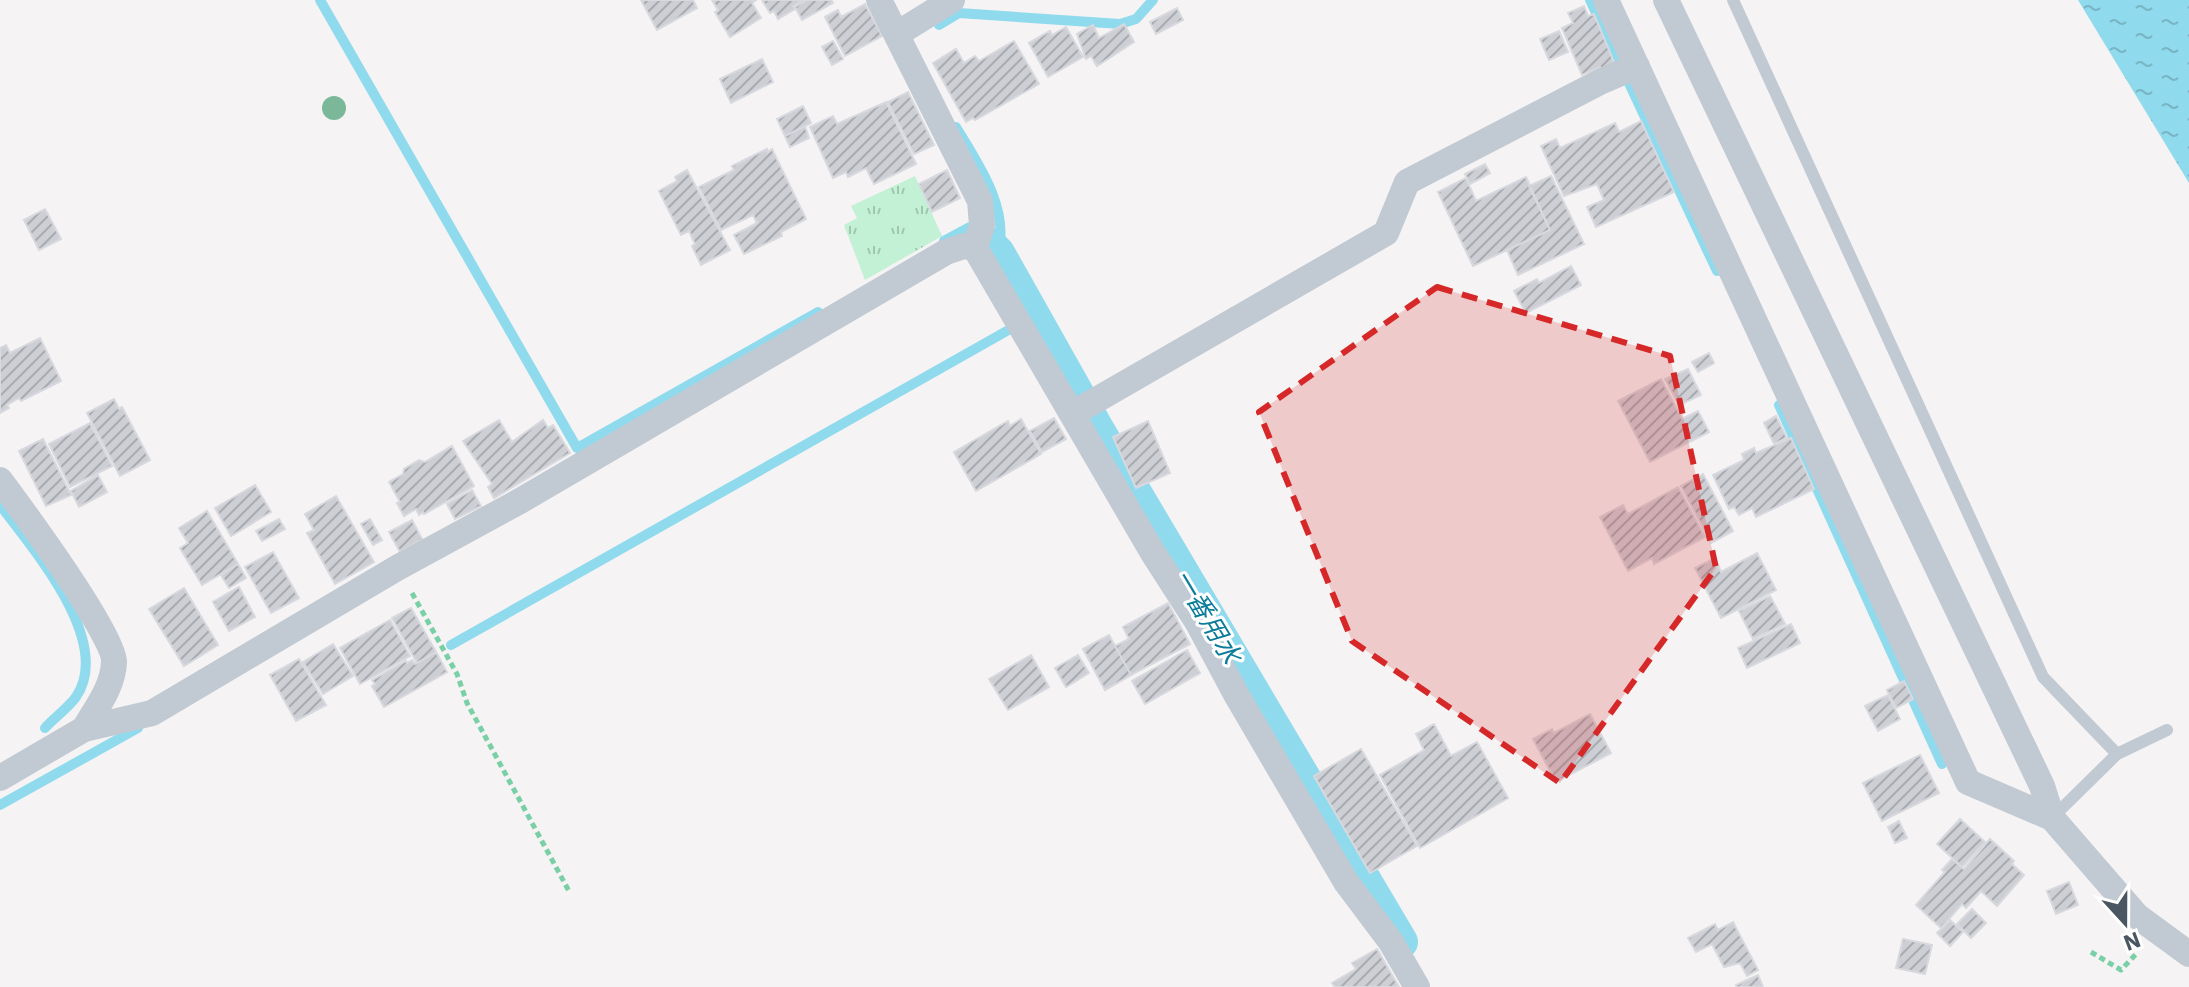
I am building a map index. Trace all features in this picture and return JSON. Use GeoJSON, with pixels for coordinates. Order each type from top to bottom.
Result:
{"type":"FeatureCollection","features":[{"type":"Feature","properties":{"kind":"street"},"geometry":{"type":"LineString","coordinates":[[879,0],[902,31],[980,201],[982,225],[975,248]]}},
{"type":"Feature","properties":{"kind":"street"},"geometry":{"type":"LineString","coordinates":[[902,31],[952,0]]}},
{"type":"Feature","properties":{"kind":"street"},"geometry":{"type":"LineString","coordinates":[[1606,0],[1628,70],[1968,782],[2052,818]]}},
{"type":"Feature","properties":{"kind":"street"},"geometry":{"type":"LineString","coordinates":[[1666,0],[2035,771],[2052,818],[2137,916],[2189,954]]}},
{"type":"Feature","properties":{"kind":"street"},"geometry":{"type":"LineString","coordinates":[[1080,409],[1386,233],[1407,182],[1628,70]]}},
{"type":"Feature","properties":{"kind":"street"},"geometry":{"type":"LineString","coordinates":[[0,778],[84,729],[152,713],[946,252],[964,246],[975,248],[1080,409],[1153,553],[1198,623],[1346,882],[1391,942],[1417,987]]}},
{"type":"Feature","properties":{"kind":"street"},"geometry":{"type":"LineString","coordinates":[[0,480],[91,612],[115,658],[109,687],[84,729]]}},
{"type":"Feature","properties":{"kind":"lane"},"geometry":{"type":"LineString","coordinates":[[1733,0],[2043,677],[2117,754]]}},
{"type":"Feature","properties":{"kind":"lane"},"geometry":{"type":"LineString","coordinates":[[2052,818],[2117,754],[2167,730]]}},
{"type":"Feature","properties":{"kind":"path"},"geometry":{"type":"LineString","coordinates":[[397,568],[457,674],[467,703],[570,893]]}},
{"type":"Feature","properties":{"kind":"path"},"geometry":{"type":"LineString","coordinates":[[2091,952],[2121,970],[2144,945]]}},
{"type":"Feature","properties":{"kind":"highlighted area"},"geometry":{"type":"Polygon","coordinates":[[[1437,287],[1670,356],[1716,568],[1560,783],[1352,641],[1259,412],[1437,287]]]}},
{"type":"Feature","properties":{"kind":"green space"},"geometry":{"type":"Polygon","coordinates":[[[915,176],[942,236],[865,280],[844,225],[857,218],[851,206],[915,176]]]}},
{"type":"Feature","properties":{"kind":"water"},"geometry":{"type":"Polygon","coordinates":[[[2078,0],[2189,0],[2189,183],[2078,0]]]}},
{"type":"Feature","properties":{"kind":"building"},"geometry":{"type":"Polygon","coordinates":[[[641,0],[693,0],[697,8],[657,30],[641,0]]]}},
{"type":"Feature","properties":{"kind":"building"},"geometry":{"type":"Polygon","coordinates":[[[712,0],[756,0],[752,3],[761,18],[730,37],[715,12],[718,10],[712,0]]]}},
{"type":"Feature","properties":{"kind":"building"},"geometry":{"type":"Polygon","coordinates":[[[762,0],[803,0],[778,19],[762,0]]]}},
{"type":"Feature","properties":{"kind":"building"},"geometry":{"type":"Polygon","coordinates":[[[807,0],[831,0],[833,3],[802,20],[795,7],[807,0]]]}},
{"type":"Feature","properties":{"kind":"building"},"geometry":{"type":"Polygon","coordinates":[[[865,4],[882,36],[845,56],[825,17],[838,10],[841,17],[865,4]]]}},
{"type":"Feature","properties":{"kind":"building"},"geometry":{"type":"Polygon","coordinates":[[[1584,6],[1588,16],[1594,14],[1614,62],[1602,72],[1600,67],[1582,75],[1562,28],[1573,23],[1568,13],[1584,6]]]}},
{"type":"Feature","properties":{"kind":"building"},"geometry":{"type":"Polygon","coordinates":[[[1177,8],[1183,20],[1156,34],[1150,22],[1177,8]]]}},
{"type":"Feature","properties":{"kind":"building"},"geometry":{"type":"Polygon","coordinates":[[[1124,24],[1134,42],[1097,66],[1091,56],[1086,59],[1077,34],[1093,25],[1099,38],[1124,24]]]}},
{"type":"Feature","properties":{"kind":"building"},"geometry":{"type":"Polygon","coordinates":[[[1066,27],[1083,57],[1048,77],[1029,43],[1050,31],[1052,35],[1066,27]]]}},
{"type":"Feature","properties":{"kind":"building"},"geometry":{"type":"Polygon","coordinates":[[[1559,31],[1568,52],[1549,60],[1540,39],[1559,31]]]}},
{"type":"Feature","properties":{"kind":"building"},"geometry":{"type":"Polygon","coordinates":[[[833,41],[843,59],[832,65],[822,47],[833,41]]]}},
{"type":"Feature","properties":{"kind":"building"},"geometry":{"type":"Polygon","coordinates":[[[1014,41],[1039,84],[966,122],[933,63],[956,49],[964,63],[975,56],[979,61],[1014,41]]]}},
{"type":"Feature","properties":{"kind":"building"},"geometry":{"type":"Polygon","coordinates":[[[762,59],[773,82],[731,103],[720,79],[762,59]]]}},
{"type":"Feature","properties":{"kind":"building"},"geometry":{"type":"Polygon","coordinates":[[[908,92],[934,145],[914,154],[888,102],[908,92]]]}},
{"type":"Feature","properties":{"kind":"building"},"geometry":{"type":"Polygon","coordinates":[[[886,102],[916,164],[874,184],[866,168],[848,177],[846,172],[833,178],[810,127],[833,116],[837,124],[886,102]]]}},
{"type":"Feature","properties":{"kind":"building"},"geometry":{"type":"Polygon","coordinates":[[[803,106],[811,123],[785,136],[777,119],[803,106]]]}},
{"type":"Feature","properties":{"kind":"building"},"geometry":{"type":"Polygon","coordinates":[[[1641,121],[1674,192],[1596,227],[1587,207],[1604,200],[1597,184],[1564,196],[1541,146],[1556,139],[1560,148],[1615,123],[1619,132],[1641,121]]]}},
{"type":"Feature","properties":{"kind":"building"},"geometry":{"type":"Polygon","coordinates":[[[805,126],[809,138],[790,147],[785,136],[805,126]]]}},
{"type":"Feature","properties":{"kind":"building"},"geometry":{"type":"Polygon","coordinates":[[[767,149],[768,152],[772,149],[806,219],[781,232],[782,236],[744,254],[734,235],[757,223],[753,215],[721,230],[699,187],[767,149]]]}},
{"type":"Feature","properties":{"kind":"building"},"geometry":{"type":"Polygon","coordinates":[[[1485,164],[1490,173],[1470,184],[1465,174],[1485,164]]]}},
{"type":"Feature","properties":{"kind":"building"},"geometry":{"type":"Polygon","coordinates":[[[687,170],[730,250],[701,265],[689,231],[681,235],[659,191],[677,181],[675,177],[687,170]]]}},
{"type":"Feature","properties":{"kind":"building"},"geometry":{"type":"Polygon","coordinates":[[[947,170],[960,198],[932,212],[919,184],[947,170]]]}},
{"type":"Feature","properties":{"kind":"building"},"geometry":{"type":"Polygon","coordinates":[[[1551,176],[1584,244],[1518,275],[1507,250],[1550,230],[1529,186],[1551,176]]]}},
{"type":"Feature","properties":{"kind":"building"},"geometry":{"type":"Polygon","coordinates":[[[1526,177],[1550,230],[1473,266],[1438,192],[1466,178],[1476,201],[1526,177]]]}},
{"type":"Feature","properties":{"kind":"building"},"geometry":{"type":"Polygon","coordinates":[[[45,209],[61,239],[39,250],[24,220],[45,209]]]}},
{"type":"Feature","properties":{"kind":"building"},"geometry":{"type":"Polygon","coordinates":[[[1571,266],[1581,285],[1526,313],[1514,291],[1537,279],[1539,283],[1571,266]]]}},
{"type":"Feature","properties":{"kind":"building"},"geometry":{"type":"Polygon","coordinates":[[[40,338],[61,381],[21,401],[19,398],[0,413],[0,348],[6,345],[10,353],[40,338]]]}},
{"type":"Feature","properties":{"kind":"building"},"geometry":{"type":"Polygon","coordinates":[[[1709,353],[1714,363],[1698,372],[1692,362],[1709,353]]]}},
{"type":"Feature","properties":{"kind":"building"},"geometry":{"type":"Polygon","coordinates":[[[1688,369],[1701,395],[1679,405],[1665,379],[1688,369]]]}},
{"type":"Feature","properties":{"kind":"building"},"geometry":{"type":"Polygon","coordinates":[[[1661,379],[1682,419],[1698,411],[1709,432],[1650,462],[1618,401],[1661,379]]]}},
{"type":"Feature","properties":{"kind":"building"},"geometry":{"type":"Polygon","coordinates":[[[114,399],[119,409],[122,407],[150,460],[120,476],[87,413],[114,399]]]}},
{"type":"Feature","properties":{"kind":"building"},"geometry":{"type":"Polygon","coordinates":[[[1776,416],[1787,438],[1774,444],[1764,423],[1776,416]]]}},
{"type":"Feature","properties":{"kind":"building"},"geometry":{"type":"Polygon","coordinates":[[[1054,418],[1066,439],[1042,452],[1030,431],[1054,418]]]}},
{"type":"Feature","properties":{"kind":"building"},"geometry":{"type":"Polygon","coordinates":[[[1021,419],[1041,454],[976,491],[954,452],[1008,421],[1010,426],[1021,419]]]}},
{"type":"Feature","properties":{"kind":"building"},"geometry":{"type":"Polygon","coordinates":[[[499,420],[512,442],[543,420],[548,428],[553,425],[570,453],[494,498],[488,487],[492,484],[463,441],[499,420]]]}},
{"type":"Feature","properties":{"kind":"building"},"geometry":{"type":"Polygon","coordinates":[[[1148,421],[1170,473],[1136,488],[1113,437],[1148,421]]]}},
{"type":"Feature","properties":{"kind":"building"},"geometry":{"type":"Polygon","coordinates":[[[90,423],[112,466],[70,487],[49,444],[90,423]]]}},
{"type":"Feature","properties":{"kind":"building"},"geometry":{"type":"Polygon","coordinates":[[[1791,438],[1814,489],[1756,517],[1752,508],[1739,515],[1734,507],[1729,509],[1713,475],[1744,460],[1742,454],[1754,448],[1756,453],[1791,438]]]}},
{"type":"Feature","properties":{"kind":"building"},"geometry":{"type":"Polygon","coordinates":[[[43,439],[71,495],[46,506],[19,451],[43,439]]]}},
{"type":"Feature","properties":{"kind":"building"},"geometry":{"type":"Polygon","coordinates":[[[452,446],[474,486],[424,514],[419,515],[416,509],[404,516],[389,482],[419,460],[425,462],[452,446]]]}},
{"type":"Feature","properties":{"kind":"building"},"geometry":{"type":"Polygon","coordinates":[[[1703,474],[1733,531],[1711,543],[1681,486],[1703,474]]]}},
{"type":"Feature","properties":{"kind":"building"},"geometry":{"type":"Polygon","coordinates":[[[98,475],[107,492],[79,507],[71,491],[98,475]]]}},
{"type":"Feature","properties":{"kind":"building"},"geometry":{"type":"Polygon","coordinates":[[[255,485],[271,512],[231,536],[215,508],[255,485]]]}},
{"type":"Feature","properties":{"kind":"building"},"geometry":{"type":"Polygon","coordinates":[[[1678,487],[1705,537],[1654,564],[1652,558],[1628,571],[1600,517],[1623,505],[1628,514],[1678,487]]]}},
{"type":"Feature","properties":{"kind":"building"},"geometry":{"type":"Polygon","coordinates":[[[472,490],[481,506],[455,519],[447,504],[472,490]]]}},
{"type":"Feature","properties":{"kind":"building"},"geometry":{"type":"Polygon","coordinates":[[[336,496],[374,562],[335,584],[307,533],[314,530],[305,514],[336,496]]]}},
{"type":"Feature","properties":{"kind":"building"},"geometry":{"type":"Polygon","coordinates":[[[207,511],[238,564],[202,585],[180,548],[188,543],[179,528],[207,511]]]}},
{"type":"Feature","properties":{"kind":"building"},"geometry":{"type":"Polygon","coordinates":[[[279,519],[285,529],[262,541],[256,531],[279,519]]]}},
{"type":"Feature","properties":{"kind":"building"},"geometry":{"type":"Polygon","coordinates":[[[370,519],[382,540],[373,545],[361,524],[370,519]]]}},
{"type":"Feature","properties":{"kind":"building"},"geometry":{"type":"Polygon","coordinates":[[[412,520],[422,539],[400,552],[389,532],[412,520]]]}},
{"type":"Feature","properties":{"kind":"building"},"geometry":{"type":"Polygon","coordinates":[[[273,552],[299,598],[271,613],[245,567],[273,552]]]}},
{"type":"Feature","properties":{"kind":"building"},"geometry":{"type":"Polygon","coordinates":[[[1757,553],[1776,590],[1721,618],[1695,568],[1715,558],[1721,572],[1757,553]]]}},
{"type":"Feature","properties":{"kind":"building"},"geometry":{"type":"Polygon","coordinates":[[[238,564],[246,578],[229,588],[221,575],[238,564]]]}},
{"type":"Feature","properties":{"kind":"building"},"geometry":{"type":"Polygon","coordinates":[[[239,587],[255,617],[229,631],[213,602],[239,587]]]}},
{"type":"Feature","properties":{"kind":"building"},"geometry":{"type":"Polygon","coordinates":[[[184,588],[218,645],[184,666],[149,609],[184,588]]]}},
{"type":"Feature","properties":{"kind":"building"},"geometry":{"type":"Polygon","coordinates":[[[1770,596],[1785,624],[1753,639],[1739,611],[1770,596]]]}},
{"type":"Feature","properties":{"kind":"building"},"geometry":{"type":"Polygon","coordinates":[[[1168,603],[1190,644],[1131,675],[1115,646],[1129,639],[1123,627],[1168,603]]]}},
{"type":"Feature","properties":{"kind":"building"},"geometry":{"type":"Polygon","coordinates":[[[411,608],[436,652],[417,663],[392,618],[411,608]]]}},
{"type":"Feature","properties":{"kind":"building"},"geometry":{"type":"Polygon","coordinates":[[[390,620],[410,656],[360,684],[340,648],[390,620]]]}},
{"type":"Feature","properties":{"kind":"building"},"geometry":{"type":"Polygon","coordinates":[[[1791,624],[1800,643],[1747,668],[1738,648],[1791,624]]]}},
{"type":"Feature","properties":{"kind":"building"},"geometry":{"type":"Polygon","coordinates":[[[1109,635],[1131,675],[1105,690],[1083,649],[1109,635]]]}},
{"type":"Feature","properties":{"kind":"building"},"geometry":{"type":"Polygon","coordinates":[[[333,644],[353,676],[323,694],[303,662],[333,644]]]}},
{"type":"Feature","properties":{"kind":"building"},"geometry":{"type":"Polygon","coordinates":[[[1187,650],[1200,673],[1145,704],[1132,681],[1187,650]]]}},
{"type":"Feature","properties":{"kind":"building"},"geometry":{"type":"Polygon","coordinates":[[[436,652],[447,672],[384,707],[372,686],[375,684],[372,680],[406,661],[412,660],[415,664],[436,652]]]}},
{"type":"Feature","properties":{"kind":"building"},"geometry":{"type":"Polygon","coordinates":[[[1031,655],[1049,687],[1008,710],[989,679],[1031,655]]]}},
{"type":"Feature","properties":{"kind":"building"},"geometry":{"type":"Polygon","coordinates":[[[1078,655],[1089,673],[1066,687],[1055,668],[1078,655]]]}},
{"type":"Feature","properties":{"kind":"building"},"geometry":{"type":"Polygon","coordinates":[[[299,659],[326,705],[296,721],[270,675],[299,659]]]}},
{"type":"Feature","properties":{"kind":"building"},"geometry":{"type":"Polygon","coordinates":[[[1904,681],[1913,699],[1896,708],[1887,690],[1904,681]]]}},
{"type":"Feature","properties":{"kind":"building"},"geometry":{"type":"Polygon","coordinates":[[[1888,695],[1900,719],[1878,731],[1865,706],[1888,695]]]}},
{"type":"Feature","properties":{"kind":"building"},"geometry":{"type":"Polygon","coordinates":[[[1590,714],[1611,753],[1556,782],[1533,739],[1552,729],[1554,733],[1590,714]]]}},
{"type":"Feature","properties":{"kind":"building"},"geometry":{"type":"Polygon","coordinates":[[[1434,724],[1451,756],[1477,742],[1508,798],[1420,848],[1380,775],[1424,750],[1416,734],[1434,724]]]}},
{"type":"Feature","properties":{"kind":"building"},"geometry":{"type":"Polygon","coordinates":[[[1361,749],[1417,846],[1370,873],[1314,776],[1361,749]]]}},
{"type":"Feature","properties":{"kind":"building"},"geometry":{"type":"Polygon","coordinates":[[[1920,755],[1939,793],[1882,821],[1863,783],[1920,755]]]}},
{"type":"Feature","properties":{"kind":"building"},"geometry":{"type":"Polygon","coordinates":[[[1960,819],[1985,842],[1962,867],[1937,844],[1960,819]]]}},
{"type":"Feature","properties":{"kind":"building"},"geometry":{"type":"Polygon","coordinates":[[[1899,821],[1907,838],[1895,843],[1888,827],[1899,821]]]}},
{"type":"Feature","properties":{"kind":"building"},"geometry":{"type":"Polygon","coordinates":[[[1990,839],[2024,875],[1997,906],[1981,891],[1966,908],[1962,904],[1941,928],[1916,905],[1945,872],[1942,870],[1952,859],[1964,869],[1990,839]]]}},
{"type":"Feature","properties":{"kind":"building"},"geometry":{"type":"Polygon","coordinates":[[[2069,882],[2078,905],[2056,914],[2047,891],[2069,882]]]}},
{"type":"Feature","properties":{"kind":"building"},"geometry":{"type":"Polygon","coordinates":[[[1972,909],[1986,923],[1971,938],[1957,924],[1972,909]]]}},
{"type":"Feature","properties":{"kind":"building"},"geometry":{"type":"Polygon","coordinates":[[[1950,920],[1963,932],[1950,946],[1937,933],[1950,920]]]}},
{"type":"Feature","properties":{"kind":"building"},"geometry":{"type":"Polygon","coordinates":[[[1733,922],[1758,970],[1747,976],[1740,963],[1724,967],[1712,944],[1696,952],[1688,938],[1715,924],[1718,930],[1733,922]]]}},
{"type":"Feature","properties":{"kind":"building"},"geometry":{"type":"Polygon","coordinates":[[[1903,939],[1932,945],[1925,974],[1896,968],[1903,939]]]}},
{"type":"Feature","properties":{"kind":"building"},"geometry":{"type":"Polygon","coordinates":[[[1377,949],[1399,987],[1335,987],[1332,983],[1356,969],[1352,963],[1377,949]]]}},
{"type":"Feature","properties":{"kind":"building"},"geometry":{"type":"Polygon","coordinates":[[[1758,975],[1763,987],[1737,987],[1736,985],[1758,975]]]}},
{"type":"Feature","properties":{"kind":"waterway"},"geometry":{"type":"LineString","coordinates":[[320,0],[577,448],[818,312]]}},
{"type":"Feature","properties":{"kind":"waterway"},"geometry":{"type":"LineString","coordinates":[[939,25],[959,13],[1120,24],[1136,19],[1153,0]]}},
{"type":"Feature","properties":{"kind":"waterway"},"geometry":{"type":"LineString","coordinates":[[1590,0],[1717,271]]}},
{"type":"Feature","properties":{"kind":"waterway"},"geometry":{"type":"LineString","coordinates":[[956,127],[982,171],[996,203],[1001,236],[998,253]]}},
{"type":"Feature","properties":{"kind":"waterway"},"geometry":{"type":"LineString","coordinates":[[944,241],[970,227]]}},
{"type":"Feature","properties":{"kind":"waterway","name":"一番用水"},"geometry":{"type":"LineString","coordinates":[[989,244],[998,253],[1096,427],[1401,942]]}},
{"type":"Feature","properties":{"kind":"waterway"},"geometry":{"type":"LineString","coordinates":[[451,645],[1012,328]]}},
{"type":"Feature","properties":{"kind":"waterway"},"geometry":{"type":"LineString","coordinates":[[1779,405],[1942,764]]}},
{"type":"Feature","properties":{"kind":"waterway"},"geometry":{"type":"LineString","coordinates":[[0,505],[64,596],[85,649],[85,674],[76,697],[45,728]]}},
{"type":"Feature","properties":{"kind":"waterway"},"geometry":{"type":"LineString","coordinates":[[0,805],[138,728]]}}]}
